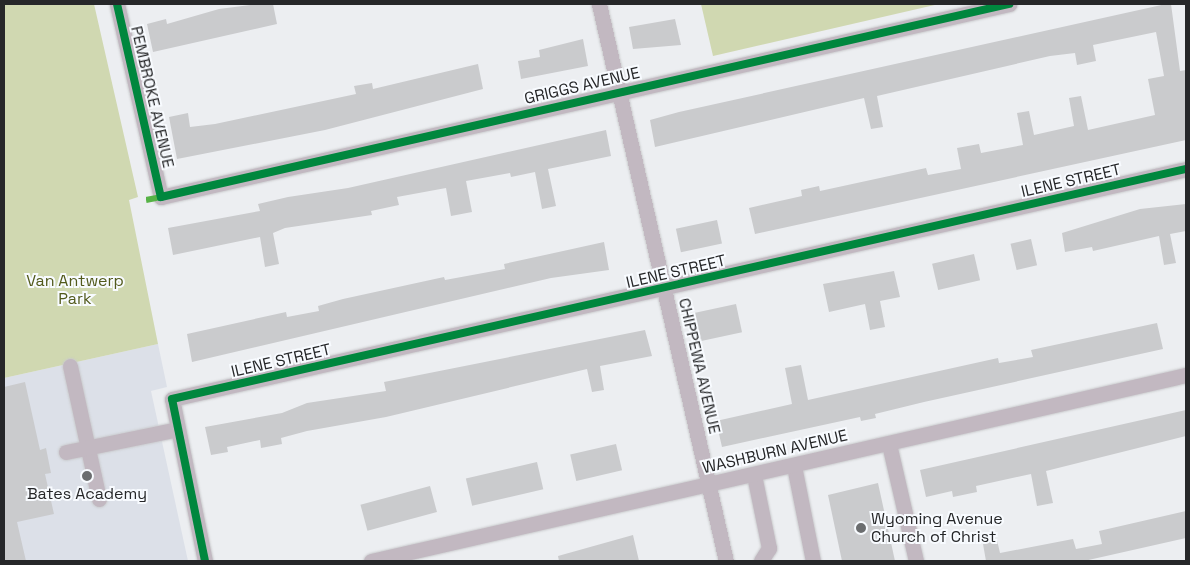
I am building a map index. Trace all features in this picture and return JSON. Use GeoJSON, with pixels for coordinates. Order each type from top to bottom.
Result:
{"type":"FeatureCollection","features":[{"type":"Feature","properties":{"kind":"street","name":"PEMBROKE AVENUE"},"geometry":{"type":"LineString","coordinates":[[117,4],[161,197]]}},
{"type":"Feature","properties":{"kind":"street","name":"CHIPPEWA AVENUE"},"geometry":{"type":"LineString","coordinates":[[599,4],[726,561]]}},
{"type":"Feature","properties":{"kind":"street","name":"GRIGGS AVENUE"},"geometry":{"type":"LineString","coordinates":[[161,197],[1009,4]]}},
{"type":"Feature","properties":{"kind":"street","name":"ILENE STREET"},"geometry":{"type":"LineString","coordinates":[[178,429],[172,399],[664,289],[1186,169]]}},
{"type":"Feature","properties":{"kind":"street"},"geometry":{"type":"LineString","coordinates":[[70,366],[99,499]]}},
{"type":"Feature","properties":{"kind":"street","name":"WASHBURN AVENUE"},"geometry":{"type":"LineString","coordinates":[[371,561],[708,486],[1186,375]]}},
{"type":"Feature","properties":{"kind":"street"},"geometry":{"type":"LineString","coordinates":[[66,452],[178,429],[205,561]]}},
{"type":"Feature","properties":{"kind":"street"},"geometry":{"type":"LineString","coordinates":[[889,444],[916,561]]}},
{"type":"Feature","properties":{"kind":"street"},"geometry":{"type":"LineString","coordinates":[[794,466],[813,561]]}},
{"type":"Feature","properties":{"kind":"street"},"geometry":{"type":"LineString","coordinates":[[754,475],[769,548],[761,561]]}},
{"type":"Feature","properties":{"kind":"shaded area","name":"Bates Academy"},"geometry":{"type":"Polygon","coordinates":[[[158,344],[167,387],[151,391],[188,561],[4,561],[4,378],[158,344]]]}},
{"type":"Feature","properties":{"kind":"green space","name":"Van Antwerp Park"},"geometry":{"type":"Polygon","coordinates":[[[4,4],[94,4],[138,197],[129,200],[158,344],[4,378],[4,4]]]}},
{"type":"Feature","properties":{"kind":"green space"},"geometry":{"type":"Polygon","coordinates":[[[701,4],[939,4],[713,56],[701,4]]]}},
{"type":"Feature","properties":{"kind":"building"},"geometry":{"type":"Polygon","coordinates":[[[273,4],[277,24],[153,52],[147,24],[166,19],[167,24],[219,9],[273,4]]]}},
{"type":"Feature","properties":{"kind":"building"},"geometry":{"type":"Polygon","coordinates":[[[1171,4],[1180,71],[1186,70],[1186,140],[755,234],[749,208],[802,196],[801,190],[819,186],[820,191],[926,168],[928,175],[961,169],[957,148],[979,144],[981,153],[1023,145],[1017,113],[1029,111],[1034,135],[1074,126],[1069,98],[1081,96],[1088,130],[1155,115],[1148,79],[1164,76],[1156,32],[1093,45],[1096,61],[1077,65],[1075,53],[1050,56],[877,96],[883,127],[871,129],[864,98],[655,147],[650,120],[1171,4]]]}},
{"type":"Feature","properties":{"kind":"building"},"geometry":{"type":"Polygon","coordinates":[[[675,19],[681,45],[633,49],[629,27],[675,19]]]}},
{"type":"Feature","properties":{"kind":"building"},"geometry":{"type":"Polygon","coordinates":[[[583,39],[588,66],[521,79],[518,61],[540,57],[539,50],[583,39]]]}},
{"type":"Feature","properties":{"kind":"building"},"geometry":{"type":"Polygon","coordinates":[[[478,64],[483,89],[325,130],[177,159],[169,117],[188,113],[190,127],[215,124],[356,94],[354,86],[372,83],[373,89],[478,64]]]}},
{"type":"Feature","properties":{"kind":"building"},"geometry":{"type":"Polygon","coordinates":[[[606,130],[611,156],[548,169],[556,206],[542,209],[535,172],[511,177],[510,173],[466,181],[472,212],[451,216],[446,188],[397,197],[399,205],[371,211],[372,215],[285,228],[273,233],[279,264],[265,267],[260,237],[173,255],[168,228],[260,211],[258,204],[288,197],[348,188],[606,130]]]}},
{"type":"Feature","properties":{"kind":"building"},"geometry":{"type":"Polygon","coordinates":[[[1186,204],[1186,231],[1170,234],[1176,263],[1164,265],[1159,236],[1093,251],[1092,247],[1065,252],[1062,233],[1140,209],[1186,204]]]}},
{"type":"Feature","properties":{"kind":"building"},"geometry":{"type":"Polygon","coordinates":[[[717,220],[722,243],[681,252],[676,229],[717,220]]]}},
{"type":"Feature","properties":{"kind":"building"},"geometry":{"type":"Polygon","coordinates":[[[1031,239],[1037,265],[1017,270],[1011,244],[1031,239]]]}},
{"type":"Feature","properties":{"kind":"building"},"geometry":{"type":"Polygon","coordinates":[[[604,242],[609,270],[551,278],[192,362],[187,334],[286,312],[287,317],[319,311],[318,306],[343,299],[444,277],[445,280],[505,269],[504,264],[604,242]]]}},
{"type":"Feature","properties":{"kind":"building"},"geometry":{"type":"Polygon","coordinates":[[[974,254],[980,280],[938,290],[932,264],[974,254]]]}},
{"type":"Feature","properties":{"kind":"building"},"geometry":{"type":"Polygon","coordinates":[[[894,271],[900,297],[880,301],[885,327],[870,330],[865,304],[829,312],[823,284],[894,271]]]}},
{"type":"Feature","properties":{"kind":"building"},"geometry":{"type":"Polygon","coordinates":[[[736,304],[742,332],[699,342],[693,313],[736,304]]]}},
{"type":"Feature","properties":{"kind":"building"},"geometry":{"type":"Polygon","coordinates":[[[1157,323],[1163,349],[924,402],[875,414],[876,418],[861,421],[860,417],[722,447],[716,421],[792,404],[785,368],[801,365],[808,400],[998,358],[999,363],[1033,357],[1031,350],[1157,323]]]}},
{"type":"Feature","properties":{"kind":"building"},"geometry":{"type":"Polygon","coordinates":[[[645,330],[652,356],[600,366],[604,390],[592,392],[587,369],[386,417],[307,431],[281,438],[282,444],[261,448],[260,440],[227,447],[228,452],[211,455],[205,427],[282,413],[307,403],[386,391],[384,382],[645,330]]]}},
{"type":"Feature","properties":{"kind":"building"},"geometry":{"type":"Polygon","coordinates":[[[25,382],[40,450],[46,448],[51,473],[45,474],[54,514],[17,522],[26,561],[4,561],[4,387],[25,382]]]}},
{"type":"Feature","properties":{"kind":"building"},"geometry":{"type":"Polygon","coordinates":[[[1186,410],[1186,436],[1046,471],[1053,503],[1037,506],[1031,474],[976,486],[977,492],[953,497],[952,491],[926,497],[920,470],[1186,410]]]}},
{"type":"Feature","properties":{"kind":"building"},"geometry":{"type":"Polygon","coordinates":[[[616,444],[622,470],[576,481],[570,455],[616,444]]]}},
{"type":"Feature","properties":{"kind":"building"},"geometry":{"type":"Polygon","coordinates":[[[537,462],[543,489],[472,506],[466,478],[537,462]]]}},
{"type":"Feature","properties":{"kind":"building","name":"Wyoming Avenue Church of Christ"},"geometry":{"type":"Polygon","coordinates":[[[878,483],[895,561],[842,561],[828,495],[878,483]]]}},
{"type":"Feature","properties":{"kind":"building"},"geometry":{"type":"Polygon","coordinates":[[[430,486],[437,512],[367,531],[360,505],[430,486]]]}},
{"type":"Feature","properties":{"kind":"building"},"geometry":{"type":"Polygon","coordinates":[[[1186,511],[1186,538],[1084,561],[986,561],[983,544],[997,540],[1000,553],[1073,539],[1076,549],[1102,544],[1099,531],[1186,511]]]}},
{"type":"Feature","properties":{"kind":"building"},"geometry":{"type":"Polygon","coordinates":[[[633,535],[639,561],[559,561],[558,556],[633,535]]]}},
{"type":"Feature","properties":{"kind":"marked path"},"geometry":{"type":"LineString","coordinates":[[146,200],[161,197]]}},
{"type":"Feature","properties":{"kind":"cycle path"},"geometry":{"type":"LineString","coordinates":[[117,4],[161,197],[1009,4]]}},
{"type":"Feature","properties":{"kind":"cycle path"},"geometry":{"type":"LineString","coordinates":[[205,561],[172,399],[1186,169]]}},
{"type":"Feature","properties":{"kind":"place","name":"Bates Academy"},"geometry":{"type":"Point","coordinates":[87,476]}},
{"type":"Feature","properties":{"kind":"place","name":"Wyoming Avenue Church of Christ"},"geometry":{"type":"Point","coordinates":[861,528]}}]}
